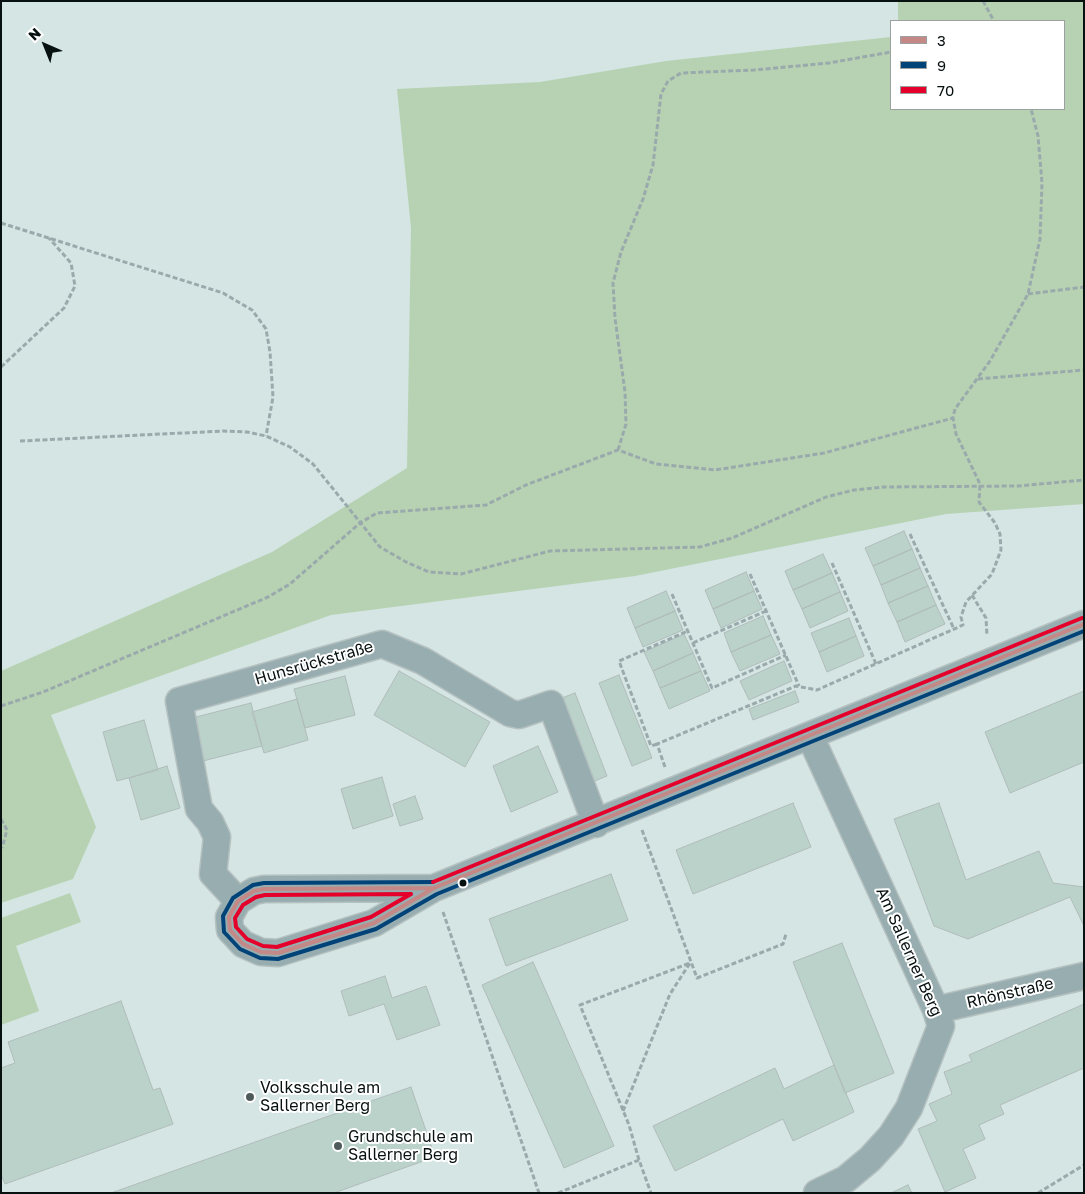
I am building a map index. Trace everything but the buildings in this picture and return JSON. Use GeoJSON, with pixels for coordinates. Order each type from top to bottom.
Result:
{"type":"FeatureCollection","features":[{"type":"Feature","properties":{"kind":"street"},"geometry":{"type":"LineString","coordinates":[[434,888],[264,888],[238,900],[229,917],[230,930],[243,944],[261,952],[278,953],[374,923],[434,888],[596,824],[1084,624]]}},
{"type":"Feature","properties":{"kind":"street","name":"Hunsrückstraße"},"geometry":{"type":"LineString","coordinates":[[238,900],[213,874],[216,838],[210,822],[199,809],[179,701],[382,644],[423,661],[510,713],[519,715],[551,704],[596,824]]}},
{"type":"Feature","properties":{"kind":"street","name":"Am Sallerner Berg"},"geometry":{"type":"LineString","coordinates":[[810,736],[936,1010],[941,1026],[905,1115],[891,1136],[870,1159],[846,1179],[816,1193]]}},
{"type":"Feature","properties":{"kind":"street","name":"Rhönstraße"},"geometry":{"type":"LineString","coordinates":[[936,1010],[1084,976]]}},
{"type":"Feature","properties":{"kind":"path"},"geometry":{"type":"LineString","coordinates":[[983,1],[993,20]]}},
{"type":"Feature","properties":{"kind":"path"},"geometry":{"type":"LineString","coordinates":[[618,450],[626,424],[625,392],[614,318],[613,284],[621,252],[643,199],[653,166],[661,94],[668,81],[680,73],[754,70],[829,63],[890,52]]}},
{"type":"Feature","properties":{"kind":"path"},"geometry":{"type":"LineString","coordinates":[[688,631],[619,661],[651,746],[796,686],[817,690],[963,625],[962,609],[972,595],[992,574],[1000,550],[1000,534],[995,523],[979,502],[980,484],[956,434],[953,418],[954,409],[978,379],[1028,294],[1040,239],[1042,183],[1038,136],[1032,110]]}},
{"type":"Feature","properties":{"kind":"path"},"geometry":{"type":"LineString","coordinates":[[1,223],[48,236],[223,293],[252,310],[266,329],[270,352],[273,398],[266,436]]}},
{"type":"Feature","properties":{"kind":"path"},"geometry":{"type":"LineString","coordinates":[[1,367],[64,308],[75,286],[71,263],[48,236]]}},
{"type":"Feature","properties":{"kind":"path"},"geometry":{"type":"LineString","coordinates":[[1028,294],[1084,287]]}},
{"type":"Feature","properties":{"kind":"path"},"geometry":{"type":"LineString","coordinates":[[978,379],[1084,370]]}},
{"type":"Feature","properties":{"kind":"path"},"geometry":{"type":"LineString","coordinates":[[1,706],[43,692],[268,597],[290,584],[360,523],[377,513],[486,505],[526,484],[618,450],[656,464],[714,470],[824,453],[953,418]]}},
{"type":"Feature","properties":{"kind":"path"},"geometry":{"type":"LineString","coordinates":[[20,441],[223,431],[247,432],[266,436],[290,447],[313,464],[380,547],[406,562],[429,572],[461,574],[550,552],[700,546],[732,538],[826,497],[854,490],[884,486],[980,484],[1018,486],[1084,480]]}},
{"type":"Feature","properties":{"kind":"path"},"geometry":{"type":"LineString","coordinates":[[910,534],[954,629]]}},
{"type":"Feature","properties":{"kind":"path"},"geometry":{"type":"LineString","coordinates":[[832,563],[876,664]]}},
{"type":"Feature","properties":{"kind":"path"},"geometry":{"type":"LineString","coordinates":[[750,574],[799,687]]}},
{"type":"Feature","properties":{"kind":"path"},"geometry":{"type":"LineString","coordinates":[[672,594],[712,688],[786,655]]}},
{"type":"Feature","properties":{"kind":"path"},"geometry":{"type":"LineString","coordinates":[[972,595],[986,618],[987,635],[996,660]]}},
{"type":"Feature","properties":{"kind":"path"},"geometry":{"type":"LineString","coordinates":[[693,644],[766,611]]}},
{"type":"Feature","properties":{"kind":"path"},"geometry":{"type":"LineString","coordinates":[[657,744],[674,792]]}},
{"type":"Feature","properties":{"kind":"path"},"geometry":{"type":"LineString","coordinates":[[634,808],[697,978],[783,944],[786,934]]}},
{"type":"Feature","properties":{"kind":"path"},"geometry":{"type":"LineString","coordinates":[[1,820],[7,830],[2,848]]}},
{"type":"Feature","properties":{"kind":"path"},"geometry":{"type":"LineString","coordinates":[[434,888],[539,1193]]}},
{"type":"Feature","properties":{"kind":"path"},"geometry":{"type":"LineString","coordinates":[[624,1111],[670,994],[690,963]]}},
{"type":"Feature","properties":{"kind":"path"},"geometry":{"type":"LineString","coordinates":[[651,1193],[624,1111],[580,1005],[690,963]]}},
{"type":"Feature","properties":{"kind":"path"},"geometry":{"type":"LineString","coordinates":[[558,1193],[639,1160]]}},
{"type":"Feature","properties":{"kind":"path"},"geometry":{"type":"LineString","coordinates":[[1038,1193],[1084,1165]]}},
{"type":"Feature","properties":{"kind":"green space"},"geometry":{"type":"Polygon","coordinates":[[[898,1],[1084,1],[1084,504],[946,514],[635,576],[331,615],[51,715],[96,827],[73,879],[1,903],[1,671],[272,552],[407,468],[411,228],[397,89],[540,82],[666,61],[890,37],[890,110],[1065,110],[1065,20],[898,20],[898,1]]]}},
{"type":"Feature","properties":{"kind":"green space"},"geometry":{"type":"Polygon","coordinates":[[[70,893],[81,922],[16,946],[39,1011],[1,1025],[1,918],[70,893]]]}},
{"type":"Feature","properties":{"kind":"transit line","name":"70"},"geometry":{"type":"LineString","coordinates":[[433,882],[1082,618]]}},
{"type":"Feature","properties":{"kind":"transit line","name":"3"},"geometry":{"type":"LineString","coordinates":[[434,888],[1084,624]]}},
{"type":"Feature","properties":{"kind":"transit line","name":"9"},"geometry":{"type":"LineString","coordinates":[[433,882],[264,883],[253,885],[233,898],[223,916],[224,932],[240,949],[260,958],[278,959],[376,929],[437,894],[1084,631]]}},
{"type":"Feature","properties":{"kind":"transit line","name":"3"},"geometry":{"type":"LineString","coordinates":[[434,888],[374,923],[278,953],[261,952],[243,944],[230,930],[229,917],[238,901],[254,891],[264,889],[434,888]]}},
{"type":"Feature","properties":{"kind":"transit line","name":"70"},"geometry":{"type":"LineString","coordinates":[[411,894],[371,917],[277,947],[263,946],[247,939],[236,927],[235,918],[243,905],[256,897],[265,895],[411,894]]}},
{"type":"Feature","properties":{"kind":"place","name":"Volksschule am Sallerner Berg"},"geometry":{"type":"Point","coordinates":[250,1097]}},
{"type":"Feature","properties":{"kind":"place","name":"Grundschule am Sallerner Berg"},"geometry":{"type":"Point","coordinates":[338,1146]}}]}
